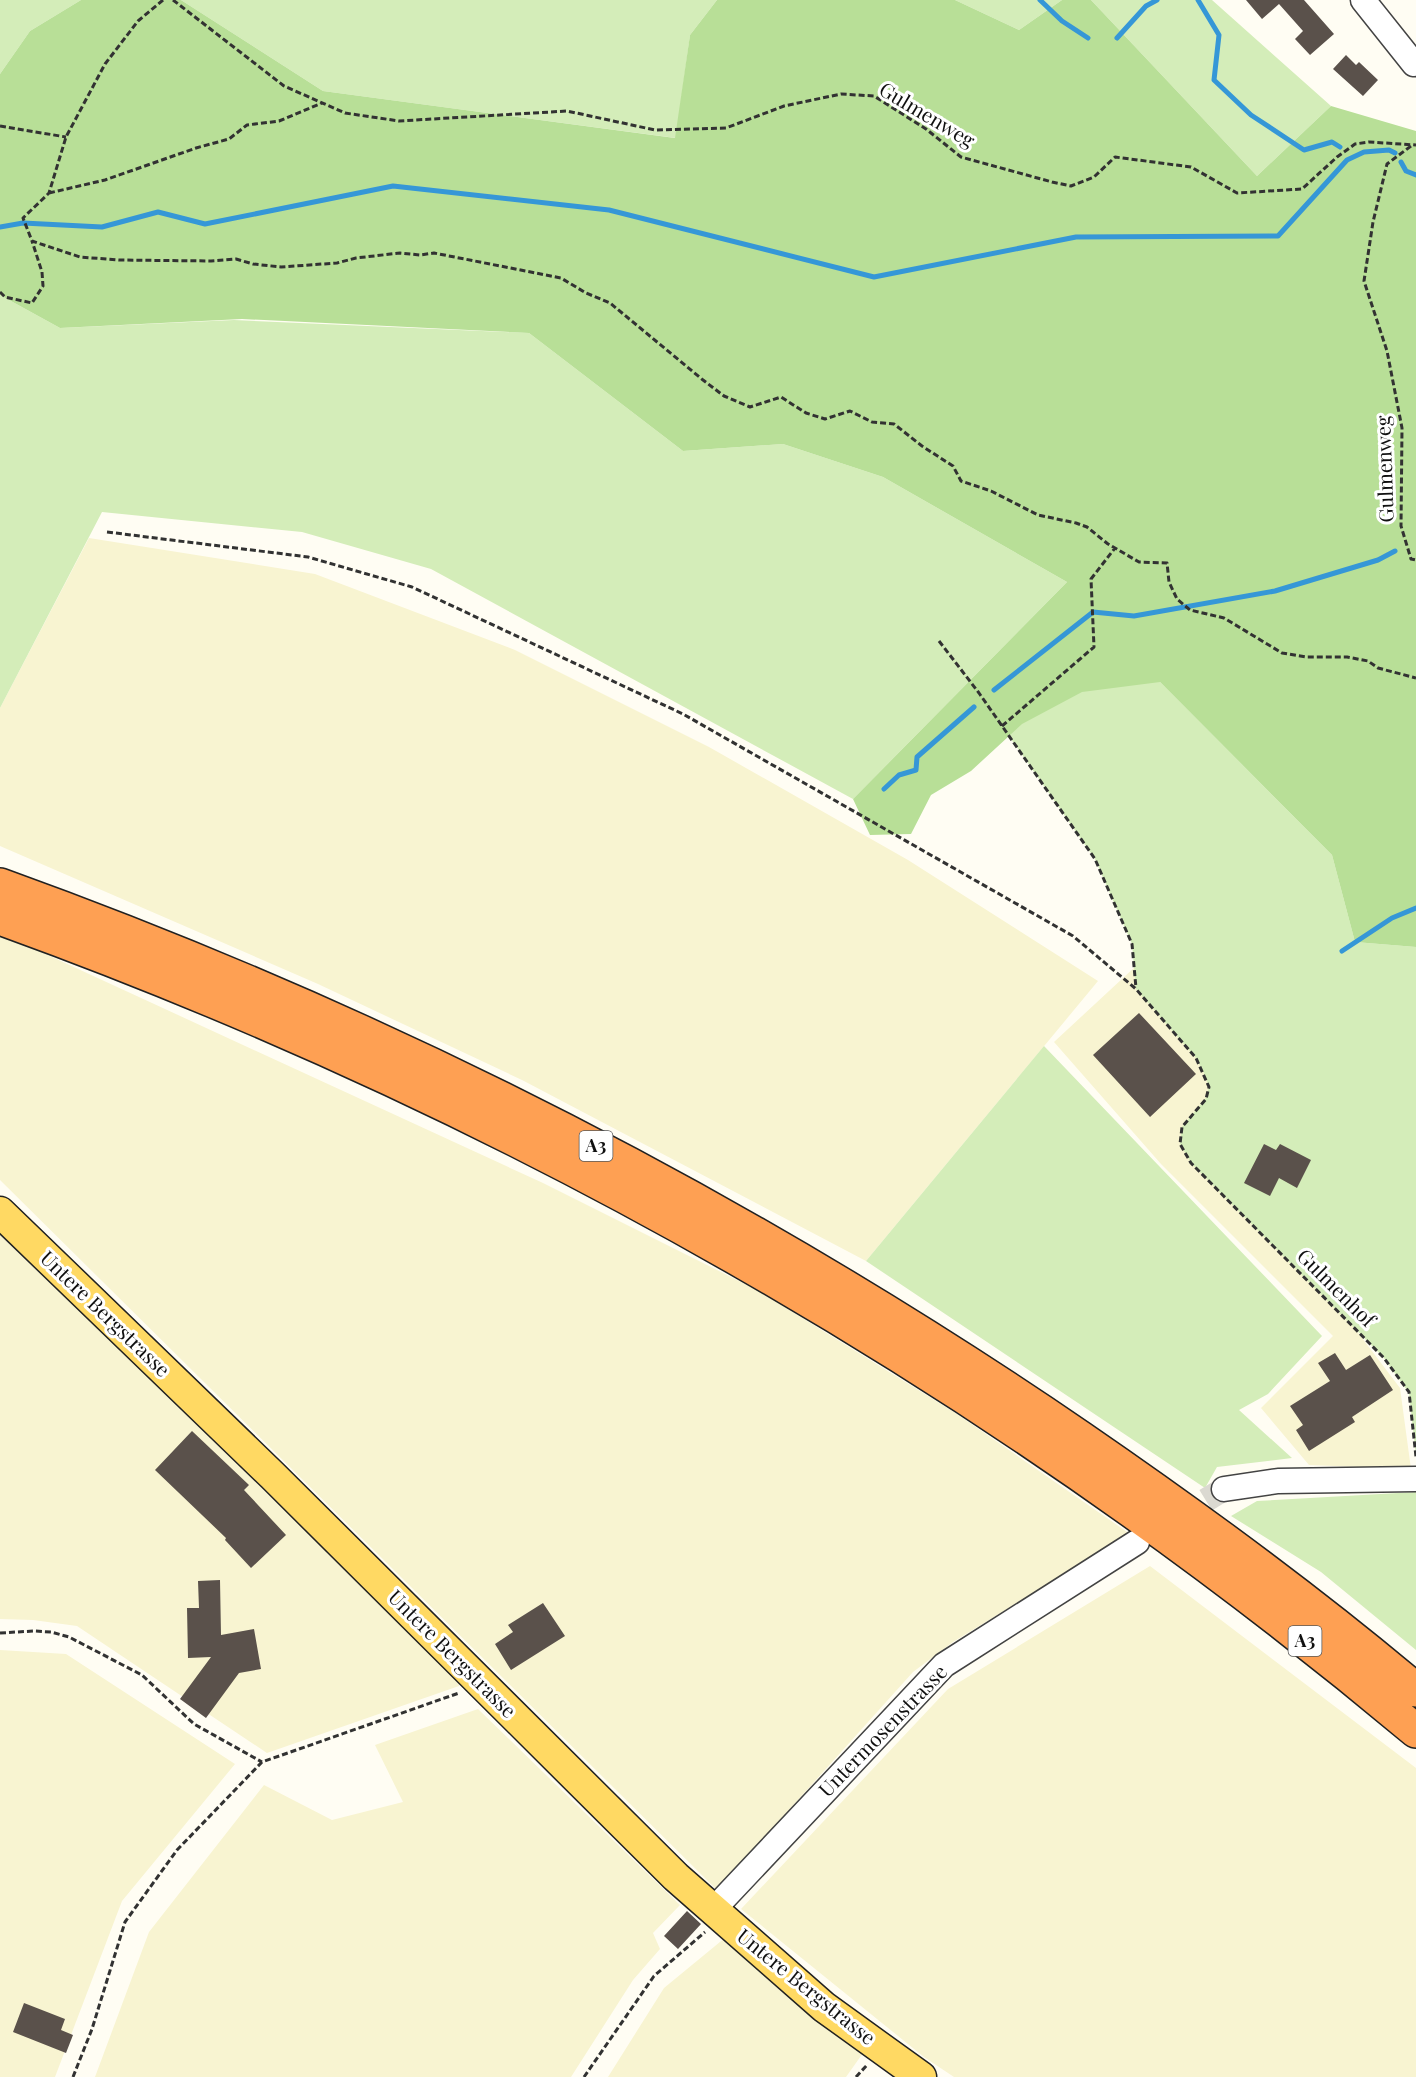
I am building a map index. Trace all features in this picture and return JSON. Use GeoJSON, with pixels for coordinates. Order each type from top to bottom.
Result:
{"type":"FeatureCollection","features":[{"type":"Feature","properties":{"kind":"highway","name":"A3"},"geometry":{"type":"LineString","coordinates":[[0,885],[144,939],[349,1025],[547,1120],[714,1209],[917,1330],[1114,1460],[1279,1580],[1416,1690]]}},
{"type":"Feature","properties":{"kind":"highway","name":"A3"},"geometry":{"type":"LineString","coordinates":[[0,918],[198,994],[354,1062],[521,1142],[757,1270],[964,1396],[1078,1473],[1245,1594],[1416,1731]]}},
{"type":"Feature","properties":{"kind":"main road","name":"Untere Bergstrasse"},"geometry":{"type":"LineString","coordinates":[[0,1212],[265,1468],[676,1877],[824,2007],[921,2077]]}},
{"type":"Feature","properties":{"kind":"street"},"geometry":{"type":"LineString","coordinates":[[1363,0],[1414,64]]}},
{"type":"Feature","properties":{"kind":"street"},"geometry":{"type":"LineString","coordinates":[[1224,1489],[1278,1481],[1416,1479]]}},
{"type":"Feature","properties":{"kind":"street","name":"Untermosenstrasse"},"geometry":{"type":"LineString","coordinates":[[716,1913],[944,1665],[1137,1542]]}},
{"type":"Feature","properties":{"kind":"path"},"geometry":{"type":"LineString","coordinates":[[49,194],[66,137],[105,64],[138,21],[163,0]]}},
{"type":"Feature","properties":{"kind":"path","name":"Gulmenweg"},"geometry":{"type":"LineString","coordinates":[[173,0],[284,86],[345,113],[399,121],[567,111],[655,130],[726,128],[784,106],[841,94],[874,96],[926,129],[961,157],[1052,182],[1071,186],[1094,177],[1115,157],[1191,167],[1237,193],[1302,189],[1355,144],[1369,142],[1411,146]]}},
{"type":"Feature","properties":{"kind":"path"},"geometry":{"type":"LineString","coordinates":[[0,291],[5,297],[32,303],[43,286],[42,272],[23,218],[49,194],[105,180],[196,148],[229,139],[247,125],[279,121],[322,103]]}},
{"type":"Feature","properties":{"kind":"path"},"geometry":{"type":"LineString","coordinates":[[0,126],[66,137]]}},
{"type":"Feature","properties":{"kind":"path"},"geometry":{"type":"LineString","coordinates":[[1411,146],[1416,145]]}},
{"type":"Feature","properties":{"kind":"path","name":"Gulmenweg"},"geometry":{"type":"LineString","coordinates":[[1411,146],[1387,164],[1373,222],[1364,281],[1387,351],[1402,428],[1401,526],[1411,560],[1416,560]]}},
{"type":"Feature","properties":{"kind":"path"},"geometry":{"type":"LineString","coordinates":[[32,241],[80,257],[119,260],[236,259],[253,264],[281,267],[337,263],[356,258],[400,253],[420,255],[434,253],[561,278],[586,293],[610,303],[724,396],[750,407],[781,397],[806,413],[825,419],[850,411],[872,422],[894,424],[953,466],[961,481],[991,491],[1038,515],[1087,527],[1139,562],[1167,563],[1169,582],[1178,599],[1190,610],[1224,618],[1282,653],[1306,657],[1347,657],[1368,661],[1378,668],[1416,678]]}},
{"type":"Feature","properties":{"kind":"path"},"geometry":{"type":"LineString","coordinates":[[107,532],[309,556],[412,587],[683,714],[1073,936],[1136,989]]}},
{"type":"Feature","properties":{"kind":"path"},"geometry":{"type":"LineString","coordinates":[[1002,726],[1094,647],[1091,579],[1115,548]]}},
{"type":"Feature","properties":{"kind":"path"},"geometry":{"type":"LineString","coordinates":[[939,641],[979,693],[1095,859],[1132,944],[1136,989]]}},
{"type":"Feature","properties":{"kind":"path","name":"Gulmenhof"},"geometry":{"type":"LineString","coordinates":[[1136,989],[1196,1058],[1209,1087],[1206,1099],[1182,1127],[1180,1144],[1191,1163],[1384,1358],[1408,1392],[1416,1456]]}},
{"type":"Feature","properties":{"kind":"path"},"geometry":{"type":"LineString","coordinates":[[0,1634],[34,1631],[51,1632],[69,1637],[142,1675],[194,1724],[262,1762]]}},
{"type":"Feature","properties":{"kind":"path"},"geometry":{"type":"LineString","coordinates":[[73,2077],[92,2029],[125,1922],[177,1850],[262,1762],[483,1685]]}},
{"type":"Feature","properties":{"kind":"path"},"geometry":{"type":"LineString","coordinates":[[584,2077],[654,1976],[703,1934],[716,1913]]}},
{"type":"Feature","properties":{"kind":"shaded area"},"geometry":{"type":"Polygon","coordinates":[[[89,538],[315,574],[515,650],[709,747],[908,860],[1098,981],[866,1261],[522,1080],[318,984],[0,846],[0,708],[89,538]]]}},
{"type":"Feature","properties":{"kind":"shaded area"},"geometry":{"type":"Polygon","coordinates":[[[0,936],[26,945],[543,1183],[757,1290],[957,1414],[1130,1534],[953,1642],[913,1672],[717,1890],[0,1180],[0,936]]]}},
{"type":"Feature","properties":{"kind":"shaded area"},"geometry":{"type":"Polygon","coordinates":[[[1164,940],[1299,1255],[1400,1388],[1411,1469],[1309,1465],[1261,1408],[1333,1336],[1161,1164],[1054,1042],[1164,940]]]}},
{"type":"Feature","properties":{"kind":"shaded area"},"geometry":{"type":"Polygon","coordinates":[[[0,1235],[460,1675],[459,1686],[267,1753],[77,1626],[33,1620],[0,1619],[0,1235]]]}},
{"type":"Feature","properties":{"kind":"shaded area"},"geometry":{"type":"Polygon","coordinates":[[[1150,1566],[1416,1768],[1416,2077],[954,2077],[924,2057],[741,1909],[948,1689],[1150,1566]]]}},
{"type":"Feature","properties":{"kind":"shaded area"},"geometry":{"type":"Polygon","coordinates":[[[0,1650],[66,1654],[235,1764],[122,1901],[55,2077],[0,2077],[0,1650]]]}},
{"type":"Feature","properties":{"kind":"shaded area"},"geometry":{"type":"Polygon","coordinates":[[[478,1709],[680,1905],[653,1933],[660,1949],[633,1980],[571,2077],[95,2077],[149,1932],[264,1785],[332,1820],[403,1802],[375,1745],[478,1709]]]}},
{"type":"Feature","properties":{"kind":"shaded area"},"geometry":{"type":"Polygon","coordinates":[[[726,1937],[863,2053],[846,2077],[608,2077],[664,1988],[726,1937]]]}},
{"type":"Feature","properties":{"kind":"green space"},"geometry":{"type":"Polygon","coordinates":[[[0,0],[81,0],[30,31],[0,74],[0,0]]]}},
{"type":"Feature","properties":{"kind":"green space"},"geometry":{"type":"Polygon","coordinates":[[[81,0],[181,0],[323,91],[675,138],[690,35],[717,0],[955,0],[1019,30],[1062,0],[1091,0],[1257,176],[1331,106],[1416,131],[1416,947],[1355,942],[1332,855],[1160,682],[1082,692],[1022,724],[971,771],[931,795],[911,834],[870,835],[853,799],[1067,582],[883,477],[783,444],[683,451],[529,333],[242,319],[60,328],[0,295],[0,74],[30,31],[81,0]]]}},
{"type":"Feature","properties":{"kind":"green space"},"geometry":{"type":"Polygon","coordinates":[[[181,0],[717,0],[690,35],[676,138],[323,91],[181,0]]]}},
{"type":"Feature","properties":{"kind":"green space"},"geometry":{"type":"Polygon","coordinates":[[[955,0],[1062,0],[1019,30],[955,0]]]}},
{"type":"Feature","properties":{"kind":"green space"},"geometry":{"type":"Polygon","coordinates":[[[1091,0],[1212,0],[1331,106],[1257,176],[1091,0]]]}},
{"type":"Feature","properties":{"kind":"green space"},"geometry":{"type":"Polygon","coordinates":[[[0,295],[60,328],[234,320],[529,333],[683,451],[783,444],[883,477],[1067,582],[853,799],[431,569],[302,532],[102,512],[0,708],[0,295]]]}},
{"type":"Feature","properties":{"kind":"green space"},"geometry":{"type":"Polygon","coordinates":[[[1069,682],[1160,682],[1332,855],[1355,942],[1416,947],[1416,1456],[1409,1393],[1384,1358],[1191,1163],[1180,1144],[1182,1127],[1206,1098],[1209,1087],[1204,1073],[1196,1058],[1136,989],[1132,944],[1095,859],[1002,726],[1069,682]]]}},
{"type":"Feature","properties":{"kind":"green space"},"geometry":{"type":"Polygon","coordinates":[[[1044,1046],[1322,1336],[1268,1394],[1239,1410],[1292,1458],[1217,1467],[1205,1488],[866,1261],[1044,1046]]]}},
{"type":"Feature","properties":{"kind":"green space"},"geometry":{"type":"Polygon","coordinates":[[[1416,1492],[1416,1650],[1321,1572],[1231,1516],[1257,1501],[1416,1492]]]}},
{"type":"Feature","properties":{"kind":"building"},"geometry":{"type":"Polygon","coordinates":[[[1246,0],[1304,0],[1334,34],[1310,55],[1295,39],[1303,31],[1279,4],[1262,19],[1246,0]]]}},
{"type":"Feature","properties":{"kind":"building"},"geometry":{"type":"Polygon","coordinates":[[[1346,55],[1356,65],[1359,62],[1378,80],[1363,96],[1333,69],[1346,55]]]}},
{"type":"Feature","properties":{"kind":"building"},"geometry":{"type":"Polygon","coordinates":[[[1139,1013],[1196,1074],[1150,1117],[1093,1055],[1139,1013]]]}},
{"type":"Feature","properties":{"kind":"building"},"geometry":{"type":"Polygon","coordinates":[[[1264,1144],[1276,1150],[1280,1144],[1311,1160],[1297,1188],[1279,1178],[1270,1196],[1244,1183],[1264,1144]]]}},
{"type":"Feature","properties":{"kind":"building"},"geometry":{"type":"Polygon","coordinates":[[[1335,1353],[1346,1370],[1370,1355],[1393,1390],[1352,1417],[1355,1422],[1309,1451],[1296,1430],[1303,1425],[1290,1406],[1330,1381],[1318,1363],[1335,1353]]]}},
{"type":"Feature","properties":{"kind":"building"},"geometry":{"type":"Polygon","coordinates":[[[192,1431],[249,1485],[244,1490],[286,1535],[251,1568],[225,1540],[226,1538],[155,1470],[192,1431]]]}},
{"type":"Feature","properties":{"kind":"building"},"geometry":{"type":"Polygon","coordinates":[[[220,1580],[221,1635],[254,1629],[261,1669],[239,1673],[206,1718],[180,1699],[211,1657],[188,1658],[187,1608],[199,1608],[198,1581],[220,1580]]]}},
{"type":"Feature","properties":{"kind":"building"},"geometry":{"type":"Polygon","coordinates":[[[543,1603],[565,1636],[511,1670],[495,1644],[513,1632],[508,1625],[543,1603]]]}},
{"type":"Feature","properties":{"kind":"building"},"geometry":{"type":"Polygon","coordinates":[[[687,1911],[701,1924],[678,1949],[664,1936],[687,1911]]]}},
{"type":"Feature","properties":{"kind":"building"},"geometry":{"type":"Polygon","coordinates":[[[24,2003],[65,2019],[61,2030],[73,2035],[66,2053],[13,2032],[24,2003]]]}},
{"type":"Feature","properties":{"kind":"waterway"},"geometry":{"type":"LineString","coordinates":[[1040,0],[1062,21],[1088,38]]}},
{"type":"Feature","properties":{"kind":"waterway"},"geometry":{"type":"LineString","coordinates":[[1117,38],[1146,6],[1157,0]]}},
{"type":"Feature","properties":{"kind":"waterway"},"geometry":{"type":"LineString","coordinates":[[1198,0],[1219,35],[1214,80],[1251,115],[1304,150],[1332,142],[1340,147]]}},
{"type":"Feature","properties":{"kind":"waterway"},"geometry":{"type":"LineString","coordinates":[[0,227],[23,223],[102,227],[158,212],[205,224],[393,186],[609,210],[874,277],[1076,237],[1278,236],[1347,160],[1364,152],[1389,150],[1395,153]]}},
{"type":"Feature","properties":{"kind":"waterway"},"geometry":{"type":"LineString","coordinates":[[1401,162],[1406,171],[1416,175]]}},
{"type":"Feature","properties":{"kind":"waterway"},"geometry":{"type":"LineString","coordinates":[[994,690],[1093,612],[1134,616],[1275,591],[1378,560],[1395,551]]}},
{"type":"Feature","properties":{"kind":"waterway"},"geometry":{"type":"LineString","coordinates":[[884,789],[899,775],[916,770],[917,757],[974,707]]}},
{"type":"Feature","properties":{"kind":"waterway"},"geometry":{"type":"LineString","coordinates":[[1342,951],[1392,918],[1416,908]]}},
{"type":"Feature","properties":{"kind":"tunnel"},"geometry":{"type":"LineString","coordinates":[[1175,1519],[1224,1489]]}}]}
